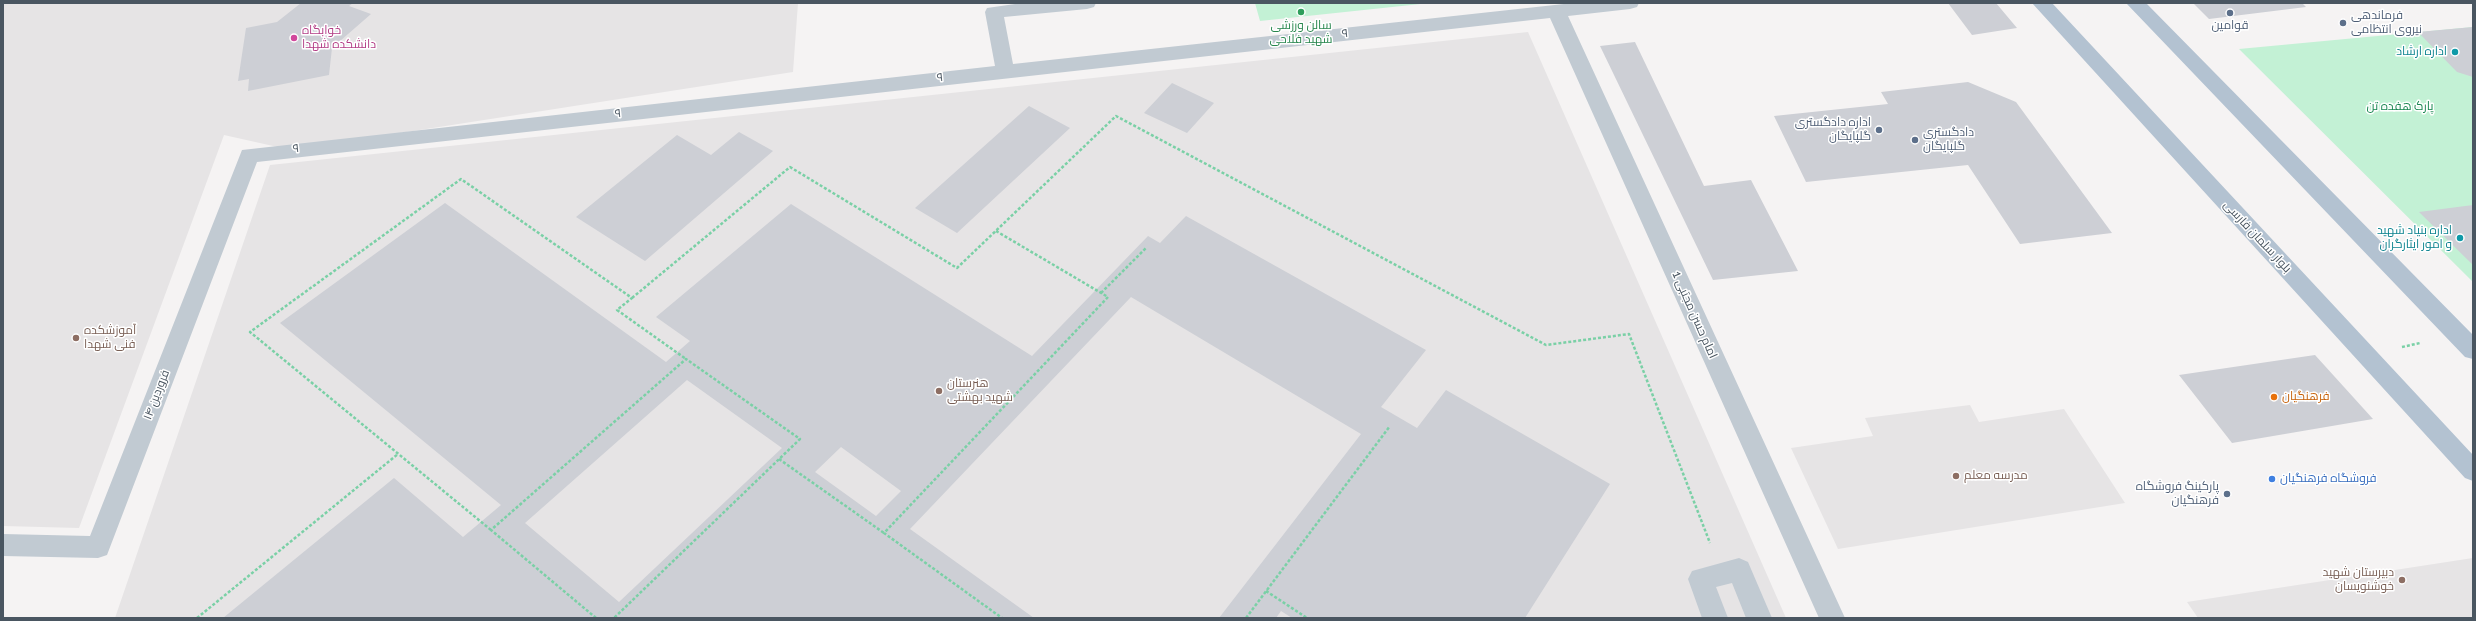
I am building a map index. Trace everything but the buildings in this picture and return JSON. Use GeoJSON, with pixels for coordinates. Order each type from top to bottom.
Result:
{"type":"FeatureCollection","features":[{"type":"Feature","properties":{"kind":"main road","name":"بلوار سلمان فارسی"},"geometry":{"type":"LineString","coordinates":[[2041,3],[2473,471]]}},
{"type":"Feature","properties":{"kind":"main road"},"geometry":{"type":"LineString","coordinates":[[2135,3],[2473,350]]}},
{"type":"Feature","properties":{"kind":"street"},"geometry":{"type":"LineString","coordinates":[[1005,71],[994,12],[1087,3]]}},
{"type":"Feature","properties":{"kind":"street","name":"۹"},"geometry":{"type":"LineString","coordinates":[[250,155],[1630,3]]}},
{"type":"Feature","properties":{"kind":"street","name":"امام حسن مجتبی 1"},"geometry":{"type":"LineString","coordinates":[[1556,12],[1832,618]]}},
{"type":"Feature","properties":{"kind":"street","name":"فروردین ۱۴"},"geometry":{"type":"LineString","coordinates":[[3,545],[98,547],[250,155]]}},
{"type":"Feature","properties":{"kind":"street"},"geometry":{"type":"LineString","coordinates":[[1715,618],[1700,579],[1739,570],[1759,618]]}},
{"type":"Feature","properties":{"kind":"path"},"geometry":{"type":"LineString","coordinates":[[614,618],[800,438],[617,310],[790,167],[957,268],[1116,116],[1546,345],[1629,334],[1722,574]]}},
{"type":"Feature","properties":{"kind":"path"},"geometry":{"type":"LineString","coordinates":[[596,618],[250,332],[461,179],[632,298]]}},
{"type":"Feature","properties":{"kind":"path"},"geometry":{"type":"LineString","coordinates":[[884,533],[1108,297],[996,231]]}},
{"type":"Feature","properties":{"kind":"path"},"geometry":{"type":"LineString","coordinates":[[1101,294],[1146,248]]}},
{"type":"Feature","properties":{"kind":"path"},"geometry":{"type":"LineString","coordinates":[[2366,356],[2457,334]]}},
{"type":"Feature","properties":{"kind":"path"},"geometry":{"type":"LineString","coordinates":[[491,530],[686,359]]}},
{"type":"Feature","properties":{"kind":"path"},"geometry":{"type":"LineString","coordinates":[[1246,618],[1390,426]]}},
{"type":"Feature","properties":{"kind":"path"},"geometry":{"type":"LineString","coordinates":[[196,618],[398,454]]}},
{"type":"Feature","properties":{"kind":"path"},"geometry":{"type":"LineString","coordinates":[[779,459],[1002,618]]}},
{"type":"Feature","properties":{"kind":"path"},"geometry":{"type":"LineString","coordinates":[[1266,591],[1307,618]]}},
{"type":"Feature","properties":{"kind":"shaded area","name":"آموزشکده فنی شهدا"},"geometry":{"type":"Polygon","coordinates":[[[3,3],[798,3],[793,72],[291,150],[224,135],[79,528],[3,526],[3,3]]]}},
{"type":"Feature","properties":{"kind":"shaded area","name":"هنرستان شهید بهشتی"},"geometry":{"type":"Polygon","coordinates":[[[1528,32],[1786,618],[115,618],[270,165],[1528,32]]]}},
{"type":"Feature","properties":{"kind":"shaded area","name":"مدرسه معلم"},"geometry":{"type":"Polygon","coordinates":[[[1970,405],[1979,422],[2064,409],[2125,503],[1838,549],[1791,448],[1873,436],[1865,418],[1970,405]]]}},
{"type":"Feature","properties":{"kind":"shaded area","name":"دبیرستان شهید خوشنویسان"},"geometry":{"type":"Polygon","coordinates":[[[2473,558],[2473,618],[2198,618],[2187,602],[2473,558]]]}},
{"type":"Feature","properties":{"kind":"green space","name":"سالن ورزشی شهید فلاحی"},"geometry":{"type":"Polygon","coordinates":[[[1255,3],[1430,3],[1260,21],[1255,3]]]}},
{"type":"Feature","properties":{"kind":"green space","name":"پارک هفده تن"},"geometry":{"type":"Polygon","coordinates":[[[2473,27],[2473,282],[2239,49],[2473,27]]]}},
{"type":"Feature","properties":{"kind":"place","name":"سالن ورزشی شهید فلاحی"},"geometry":{"type":"Point","coordinates":[1301,12]}},
{"type":"Feature","properties":{"kind":"place","name":"قوامین"},"geometry":{"type":"Point","coordinates":[2230,13]}},
{"type":"Feature","properties":{"kind":"place","name":"فرماندهی نیروی انتظامی"},"geometry":{"type":"Point","coordinates":[2343,23]}},
{"type":"Feature","properties":{"kind":"place","name":"خوابگاه دانشکده شهدا"},"geometry":{"type":"Point","coordinates":[294,38]}},
{"type":"Feature","properties":{"kind":"place","name":"اداره ارشاد"},"geometry":{"type":"Point","coordinates":[2455,52]}},
{"type":"Feature","properties":{"kind":"place","name":"اداره دادگستری گلپایگان"},"geometry":{"type":"Point","coordinates":[1879,130]}},
{"type":"Feature","properties":{"kind":"place","name":"دادگستری گلپایگان"},"geometry":{"type":"Point","coordinates":[1915,140]}},
{"type":"Feature","properties":{"kind":"place","name":"اداره بنیاد شهید و امور ایثارگران"},"geometry":{"type":"Point","coordinates":[2460,238]}},
{"type":"Feature","properties":{"kind":"place","name":"آموزشکده فنی شهدا"},"geometry":{"type":"Point","coordinates":[76,338]}},
{"type":"Feature","properties":{"kind":"place","name":"هنرستان شهید بهشتی"},"geometry":{"type":"Point","coordinates":[939,391]}},
{"type":"Feature","properties":{"kind":"place","name":"فرهنگیان"},"geometry":{"type":"Point","coordinates":[2274,397]}},
{"type":"Feature","properties":{"kind":"place","name":"مدرسه معلم"},"geometry":{"type":"Point","coordinates":[1956,476]}},
{"type":"Feature","properties":{"kind":"place","name":"فروشگاه فرهنگیان"},"geometry":{"type":"Point","coordinates":[2272,479]}},
{"type":"Feature","properties":{"kind":"place","name":"پارکینگ فروشگاه فرهنگیان"},"geometry":{"type":"Point","coordinates":[2227,494]}},
{"type":"Feature","properties":{"kind":"place","name":"دبیرستان شهید خوشنویسان"},"geometry":{"type":"Point","coordinates":[2402,580]}}]}
